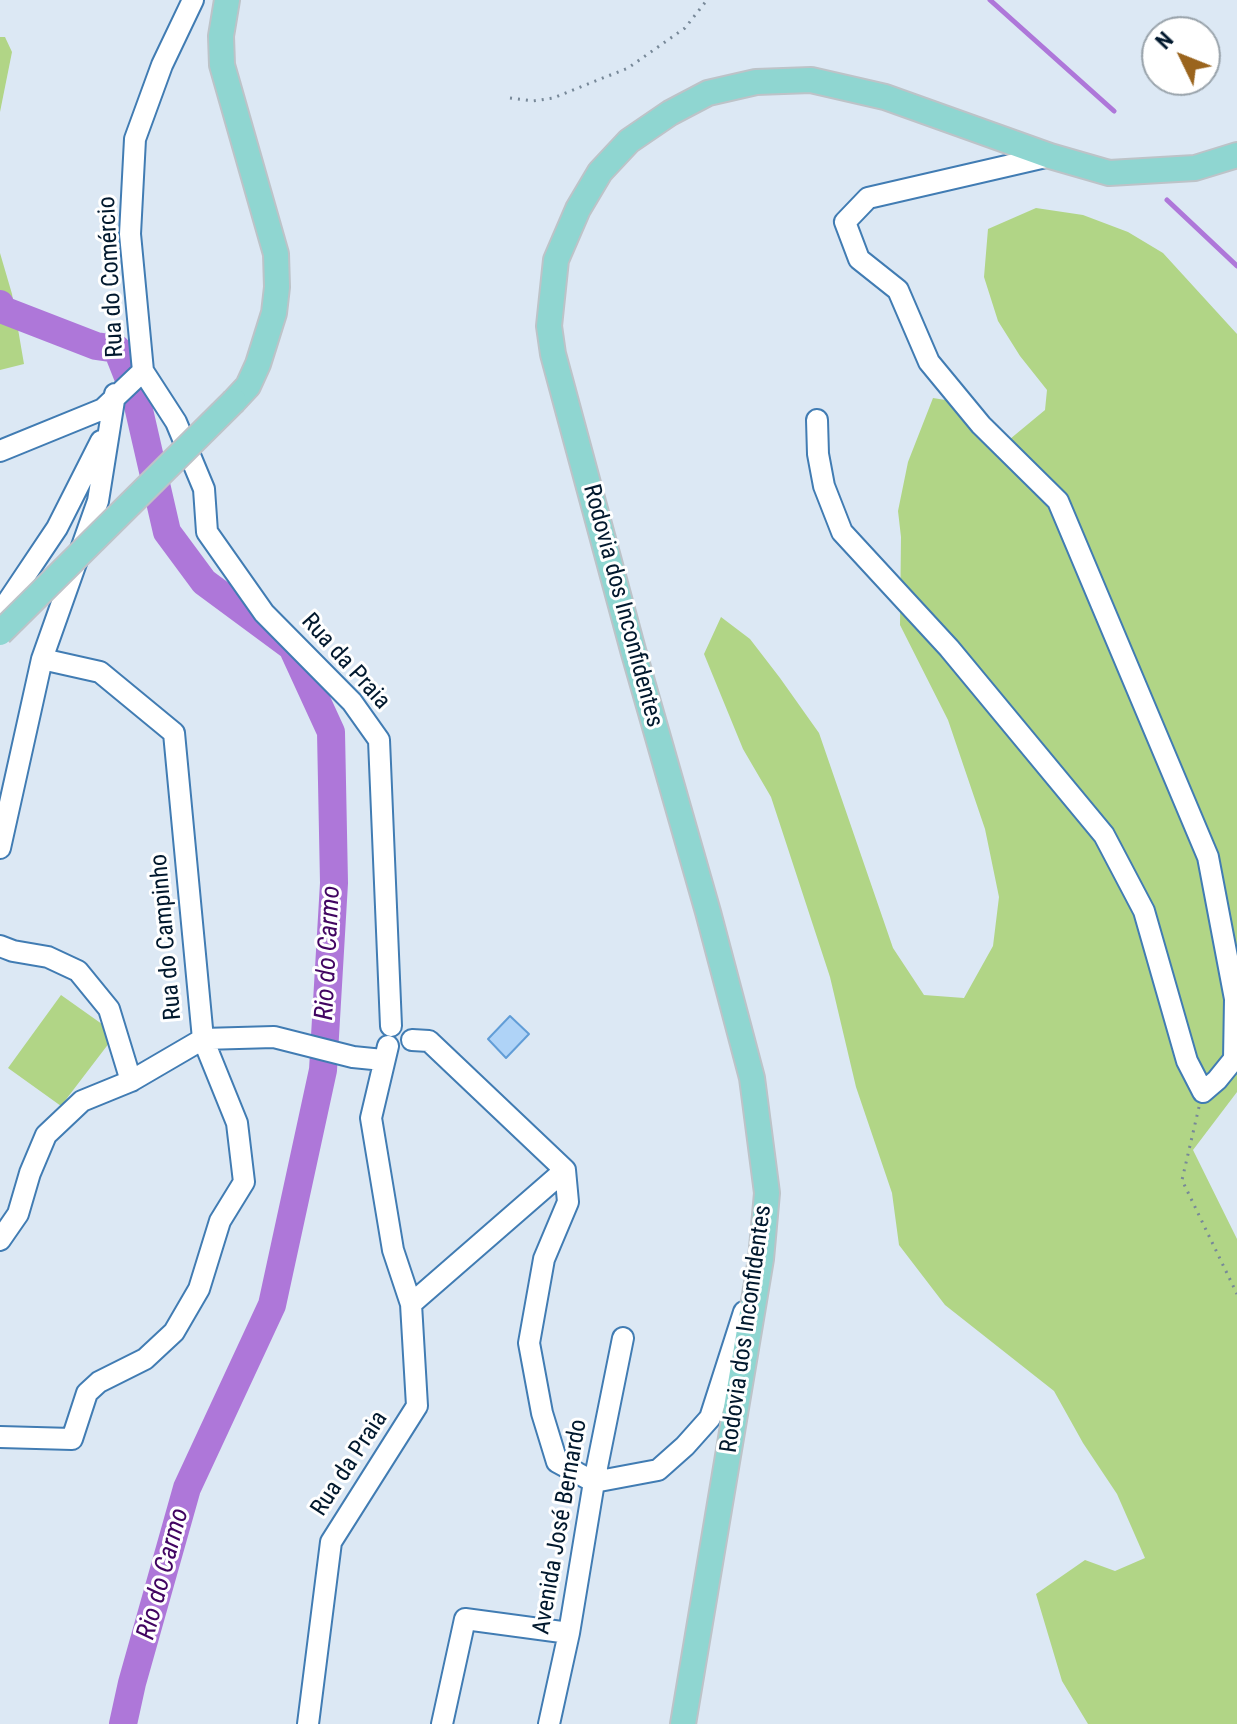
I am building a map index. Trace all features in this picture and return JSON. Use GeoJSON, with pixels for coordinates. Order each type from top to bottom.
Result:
{"type":"FeatureCollection","features":[{"type":"Feature","properties":{"kind":"main road"},"geometry":{"type":"LineString","coordinates":[[0,633],[234,401],[248,386],[258,364],[274,313],[276,254],[222,65],[221,36],[227,0]]}},
{"type":"Feature","properties":{"kind":"main road","name":"Rodovia dos Inconfidentes"},"geometry":{"type":"LineString","coordinates":[[683,1720],[761,1259],[767,1193],[752,1078],[553,354],[549,326],[556,260],[578,209],[600,172],[629,141],[670,113],[708,93],[756,82],[811,80],[885,97],[1050,156],[1109,173],[1195,168],[1237,155]]}},
{"type":"Feature","properties":{"kind":"street","name":"Rua do Comércio"},"geometry":{"type":"LineString","coordinates":[[143,371],[130,234],[135,139],[167,52],[193,0]]}},
{"type":"Feature","properties":{"kind":"street"},"geometry":{"type":"LineString","coordinates":[[817,420],[818,454],[824,486],[842,532],[949,648],[1104,835],[1144,911],[1187,1061],[1203,1092],[1234,1059],[1235,999],[1208,857],[1058,501],[981,425],[929,362],[898,290],[859,259],[845,222],[868,198],[1050,156]]}},
{"type":"Feature","properties":{"kind":"street"},"geometry":{"type":"LineString","coordinates":[[0,451],[103,409],[115,394],[143,371]]}},
{"type":"Feature","properties":{"kind":"street","name":"Rua da Praia"},"geometry":{"type":"LineString","coordinates":[[143,371],[176,422],[204,489],[207,532],[264,613],[352,702],[379,740],[387,1044],[371,1118],[393,1250],[411,1304],[417,1406],[331,1542],[308,1724]]}},
{"type":"Feature","properties":{"kind":"street"},"geometry":{"type":"LineString","coordinates":[[0,848],[42,659],[98,501],[115,394]]}},
{"type":"Feature","properties":{"kind":"street"},"geometry":{"type":"LineString","coordinates":[[0,613],[57,528],[109,425]]}},
{"type":"Feature","properties":{"kind":"street","name":"Rua do Campinho"},"geometry":{"type":"LineString","coordinates":[[0,1240],[18,1214],[46,1135],[82,1101],[131,1081],[203,1039],[174,733],[100,672],[42,659]]}},
{"type":"Feature","properties":{"kind":"street"},"geometry":{"type":"LineString","coordinates":[[0,946],[48,957],[78,971],[109,1009],[131,1081]]}},
{"type":"Feature","properties":{"kind":"street"},"geometry":{"type":"LineString","coordinates":[[0,1437],[72,1439],[87,1393],[99,1382],[145,1359],[174,1332],[199,1289],[220,1221],[244,1182],[237,1123],[203,1039],[274,1037],[353,1057],[387,1044],[395,1051],[404,1051],[412,1040],[429,1041],[565,1170],[568,1202],[544,1259],[529,1343],[542,1413],[557,1462],[594,1482],[658,1470],[710,1418],[761,1259]]}},
{"type":"Feature","properties":{"kind":"street"},"geometry":{"type":"LineString","coordinates":[[411,1304],[565,1170]]}},
{"type":"Feature","properties":{"kind":"street","name":"Avenida José Bernardo"},"geometry":{"type":"LineString","coordinates":[[549,1724],[569,1633],[594,1482],[623,1338]]}},
{"type":"Feature","properties":{"kind":"street"},"geometry":{"type":"LineString","coordinates":[[442,1724],[465,1619],[569,1633]]}},
{"type":"Feature","properties":{"kind":"path"},"geometry":{"type":"LineString","coordinates":[[510,98],[533,101],[553,98],[628,68],[685,28],[707,0]]}},
{"type":"Feature","properties":{"kind":"path"},"geometry":{"type":"LineString","coordinates":[[1203,1092],[1182,1180],[1237,1294]]}},
{"type":"Feature","properties":{"kind":"green space"},"geometry":{"type":"Polygon","coordinates":[[[0,37],[5,37],[12,52],[0,112],[0,37]]]}},
{"type":"Feature","properties":{"kind":"green space"},"geometry":{"type":"Polygon","coordinates":[[[1036,208],[1083,215],[1128,232],[1163,253],[1237,334],[1237,1092],[1193,1150],[1237,1239],[1237,1724],[1088,1724],[1062,1681],[1036,1594],[1085,1560],[1115,1571],[1145,1558],[1117,1494],[1054,1391],[945,1305],[899,1245],[892,1193],[856,1087],[830,977],[771,797],[743,749],[704,654],[721,617],[750,639],[780,678],[819,733],[893,948],[924,995],[964,998],[993,946],[999,897],[985,829],[948,720],[900,625],[901,537],[898,511],[908,462],[933,398],[964,403],[1004,444],[1045,410],[1047,390],[998,321],[984,277],[988,229],[1036,208]]]}},
{"type":"Feature","properties":{"kind":"green space"},"geometry":{"type":"Polygon","coordinates":[[[0,253],[12,294],[24,364],[0,370],[0,253]]]}},
{"type":"Feature","properties":{"kind":"green space"},"geometry":{"type":"Polygon","coordinates":[[[61,995],[116,1034],[61,1106],[8,1068],[61,995]]]}},
{"type":"Feature","properties":{"kind":"building"},"geometry":{"type":"Polygon","coordinates":[[[510,1016],[529,1034],[506,1058],[488,1039],[510,1016]]]}},
{"type":"Feature","properties":{"kind":"waterway"},"geometry":{"type":"LineString","coordinates":[[990,0],[1114,111]]}},
{"type":"Feature","properties":{"kind":"waterway"},"geometry":{"type":"LineString","coordinates":[[1167,200],[1237,266]]}},
{"type":"Feature","properties":{"kind":"waterway","name":"Rio do Carmo"},"geometry":{"type":"LineString","coordinates":[[0,304],[3,310],[96,346],[117,349],[136,397],[167,532],[204,582],[292,647],[331,732],[334,883],[323,1070],[272,1305],[187,1488],[123,1724]]}}]}
